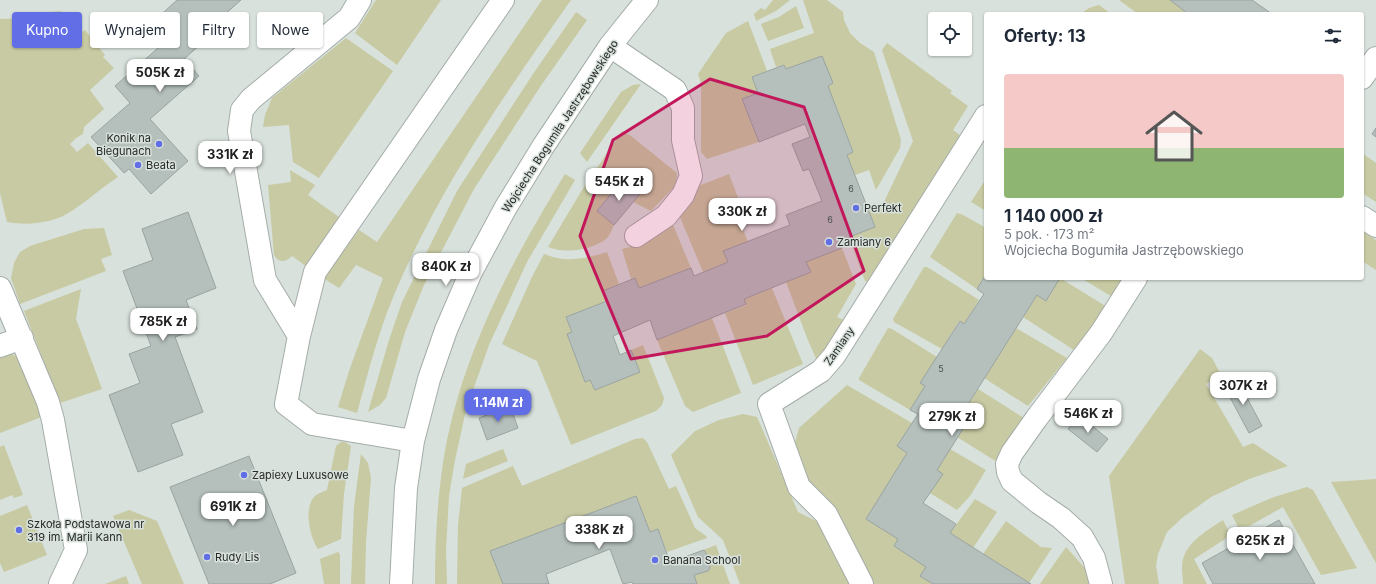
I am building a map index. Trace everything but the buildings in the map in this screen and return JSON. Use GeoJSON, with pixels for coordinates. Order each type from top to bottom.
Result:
{"type":"FeatureCollection","features":[{"type":"Feature","properties":{"kind":"street"},"geometry":{"type":"LineString","coordinates":[[299,336],[265,280],[239,131],[242,110],[251,99],[349,18],[360,0]]}},
{"type":"Feature","properties":{"kind":"street"},"geometry":{"type":"LineString","coordinates":[[413,441],[312,424],[286,404],[299,336],[315,272],[503,0]]}},
{"type":"Feature","properties":{"kind":"street","name":"Wojciecha Bogumiła Jastrzębowskiego"},"geometry":{"type":"LineString","coordinates":[[401,584],[406,488],[413,441],[429,379],[446,330],[471,272],[510,201],[544,146],[615,40],[639,0]]}},
{"type":"Feature","properties":{"kind":"street","name":"Wojciecha Bogumiła Jastrzębowskiego"},"geometry":{"type":"LineString","coordinates":[[615,40],[647,0]]}},
{"type":"Feature","properties":{"kind":"street"},"geometry":{"type":"LineString","coordinates":[[615,40],[675,90],[683,108],[683,140],[691,176],[683,195],[666,216],[636,236]]}},
{"type":"Feature","properties":{"kind":"street"},"geometry":{"type":"LineString","coordinates":[[1364,75],[1376,58]]}},
{"type":"Feature","properties":{"kind":"street","name":"Zamiany"},"geometry":{"type":"LineString","coordinates":[[862,584],[826,514],[799,487],[769,404],[821,371],[834,356],[984,119]]}},
{"type":"Feature","properties":{"kind":"street"},"geometry":{"type":"LineString","coordinates":[[1364,218],[1376,226]]}},
{"type":"Feature","properties":{"kind":"street"},"geometry":{"type":"LineString","coordinates":[[1101,584],[1094,558],[1082,537],[1061,518],[1039,503],[1012,481],[1008,472],[1007,464],[1012,453],[1036,419],[1101,333],[1135,280]]}},
{"type":"Feature","properties":{"kind":"street"},"geometry":{"type":"LineString","coordinates":[[0,288],[52,413],[76,550],[60,584]]}},
{"type":"Feature","properties":{"kind":"street"},"geometry":{"type":"LineString","coordinates":[[0,346],[22,338]]}},
{"type":"Feature","properties":{"kind":"highlighted area"},"geometry":{"type":"Polygon","coordinates":[[[710,79],[804,107],[864,271],[767,336],[631,359],[580,236],[613,140],[710,79]]]}},
{"type":"Feature","properties":{"kind":"green space"},"geometry":{"type":"Polygon","coordinates":[[[376,0],[441,0],[397,65],[355,33],[376,0]]]}},
{"type":"Feature","properties":{"kind":"green space"},"geometry":{"type":"Polygon","coordinates":[[[542,0],[571,0],[498,106],[452,179],[431,217],[388,309],[357,413],[338,407],[349,371],[383,278],[356,265],[339,288],[323,278],[359,230],[377,242],[542,0]]]}},
{"type":"Feature","properties":{"kind":"green space"},"geometry":{"type":"Polygon","coordinates":[[[773,0],[790,0],[776,11],[756,21],[754,14],[761,8],[765,10],[773,0]]]}},
{"type":"Feature","properties":{"kind":"green space"},"geometry":{"type":"Polygon","coordinates":[[[803,0],[827,0],[843,12],[844,20],[850,33],[860,43],[874,52],[901,140],[900,148],[876,190],[869,170],[855,175],[847,155],[853,151],[828,86],[833,83],[786,69],[784,65],[776,67],[770,49],[814,33],[803,0]]]}},
{"type":"Feature","properties":{"kind":"green space"},"geometry":{"type":"Polygon","coordinates":[[[1119,0],[1170,0],[1186,12],[1135,12],[1119,0]]]}},
{"type":"Feature","properties":{"kind":"green space"},"geometry":{"type":"Polygon","coordinates":[[[1099,5],[1108,12],[1083,12],[1089,8],[1099,5]]]}},
{"type":"Feature","properties":{"kind":"green space"},"geometry":{"type":"Polygon","coordinates":[[[796,6],[804,28],[768,41],[761,24],[779,17],[796,6]]]}},
{"type":"Feature","properties":{"kind":"green space"},"geometry":{"type":"Polygon","coordinates":[[[576,12],[587,20],[540,87],[474,189],[424,285],[405,332],[386,398],[380,405],[368,412],[402,302],[457,191],[533,74],[576,12]]]}},
{"type":"Feature","properties":{"kind":"green space"},"geometry":{"type":"Polygon","coordinates":[[[0,19],[12,19],[12,48],[82,48],[82,32],[85,30],[90,36],[90,48],[99,48],[105,55],[103,57],[114,68],[90,90],[104,109],[84,127],[83,134],[70,144],[77,152],[88,143],[118,177],[79,206],[50,221],[24,224],[7,222],[0,193],[0,19]]]}},
{"type":"Feature","properties":{"kind":"green space"},"geometry":{"type":"Polygon","coordinates":[[[748,21],[767,71],[752,77],[758,93],[742,99],[759,142],[707,159],[701,152],[701,83],[698,74],[726,33],[748,21]]]}},
{"type":"Feature","properties":{"kind":"green space"},"geometry":{"type":"Polygon","coordinates":[[[346,38],[393,71],[319,178],[293,162],[289,125],[263,127],[265,115],[272,98],[346,38]]]}},
{"type":"Feature","properties":{"kind":"green space"},"geometry":{"type":"Polygon","coordinates":[[[887,43],[952,91],[950,93],[968,106],[953,130],[960,135],[868,282],[865,281],[849,237],[875,227],[868,208],[884,202],[913,141],[882,50],[887,43]]]}},
{"type":"Feature","properties":{"kind":"green space"},"geometry":{"type":"Polygon","coordinates":[[[641,84],[587,162],[580,153],[621,92],[633,85],[641,84]]]}},
{"type":"Feature","properties":{"kind":"green space"},"geometry":{"type":"Polygon","coordinates":[[[622,131],[631,136],[677,173],[676,185],[651,211],[633,202],[623,180],[597,211],[614,225],[606,239],[593,246],[578,250],[562,250],[548,247],[582,190],[622,131]]]}},
{"type":"Feature","properties":{"kind":"green space"},"geometry":{"type":"Polygon","coordinates":[[[1364,154],[1376,163],[1376,202],[1364,194],[1364,154]]]}},
{"type":"Feature","properties":{"kind":"green space"},"geometry":{"type":"Polygon","coordinates":[[[290,170],[315,185],[308,195],[339,217],[306,266],[292,256],[285,261],[280,261],[274,255],[268,185],[291,182],[290,170]]]}},
{"type":"Feature","properties":{"kind":"green space"},"geometry":{"type":"Polygon","coordinates":[[[565,174],[575,180],[527,262],[489,345],[466,410],[449,496],[446,550],[447,584],[435,584],[435,553],[439,493],[451,424],[461,386],[474,349],[507,277],[525,242],[565,174]]]}},
{"type":"Feature","properties":{"kind":"green space"},"geometry":{"type":"Polygon","coordinates":[[[729,174],[739,200],[734,207],[748,242],[724,251],[728,262],[703,272],[677,210],[693,188],[729,174]]]}},
{"type":"Feature","properties":{"kind":"green space"},"geometry":{"type":"Polygon","coordinates":[[[984,182],[984,210],[971,202],[984,182]]]}},
{"type":"Feature","properties":{"kind":"green space"},"geometry":{"type":"Polygon","coordinates":[[[957,213],[984,227],[984,277],[977,289],[930,257],[957,213]]]}},
{"type":"Feature","properties":{"kind":"green space"},"geometry":{"type":"Polygon","coordinates":[[[671,220],[691,268],[639,288],[635,278],[631,279],[622,249],[638,245],[671,220]]]}},
{"type":"Feature","properties":{"kind":"green space"},"geometry":{"type":"Polygon","coordinates":[[[104,228],[112,255],[101,259],[106,271],[20,304],[11,278],[14,263],[20,252],[30,246],[84,229],[104,228]]]}},
{"type":"Feature","properties":{"kind":"green space"},"geometry":{"type":"Polygon","coordinates":[[[1364,232],[1376,240],[1376,270],[1364,262],[1364,232]]]}},
{"type":"Feature","properties":{"kind":"green space"},"geometry":{"type":"Polygon","coordinates":[[[842,248],[856,284],[837,317],[846,321],[818,363],[786,282],[810,272],[806,262],[842,248]]]}},
{"type":"Feature","properties":{"kind":"green space"},"geometry":{"type":"Polygon","coordinates":[[[607,252],[619,284],[603,291],[607,301],[566,317],[572,332],[567,335],[585,382],[590,380],[595,390],[640,372],[631,350],[643,345],[664,398],[662,405],[656,411],[571,445],[537,361],[502,344],[544,254],[552,257],[575,259],[591,257],[607,252]]]}},
{"type":"Feature","properties":{"kind":"green space"},"geometry":{"type":"Polygon","coordinates":[[[924,267],[927,267],[979,300],[964,324],[959,321],[942,349],[894,322],[893,319],[924,267]]]}},
{"type":"Feature","properties":{"kind":"green space"},"geometry":{"type":"Polygon","coordinates":[[[1059,280],[1063,280],[1107,307],[1077,352],[1023,317],[1037,295],[1046,300],[1059,280]]]}},
{"type":"Feature","properties":{"kind":"green space"},"geometry":{"type":"Polygon","coordinates":[[[1084,280],[1127,280],[1114,298],[1084,280]]]}},
{"type":"Feature","properties":{"kind":"green space"},"geometry":{"type":"Polygon","coordinates":[[[772,288],[803,364],[753,385],[725,313],[746,305],[744,299],[772,288]]]}},
{"type":"Feature","properties":{"kind":"green space"},"geometry":{"type":"Polygon","coordinates":[[[81,289],[76,319],[102,389],[60,403],[24,311],[81,289]]]}},
{"type":"Feature","properties":{"kind":"green space"},"geometry":{"type":"Polygon","coordinates":[[[712,318],[741,393],[693,412],[685,406],[657,340],[712,318]]]}},
{"type":"Feature","properties":{"kind":"green space"},"geometry":{"type":"Polygon","coordinates":[[[888,328],[937,357],[921,383],[925,386],[910,410],[859,380],[888,328]]]}},
{"type":"Feature","properties":{"kind":"green space"},"geometry":{"type":"Polygon","coordinates":[[[1016,328],[1067,358],[1028,406],[984,378],[1016,328]]]}},
{"type":"Feature","properties":{"kind":"green space"},"geometry":{"type":"Polygon","coordinates":[[[1200,349],[1212,358],[1221,375],[1206,384],[1243,447],[1253,443],[1288,466],[1249,479],[1211,497],[1182,518],[1167,532],[1158,554],[1156,566],[1159,584],[1125,584],[1109,476],[1200,349]]]}},
{"type":"Feature","properties":{"kind":"green space"},"geometry":{"type":"Polygon","coordinates":[[[11,354],[18,357],[44,416],[0,433],[0,358],[11,354]]]}},
{"type":"Feature","properties":{"kind":"green space"},"geometry":{"type":"Polygon","coordinates":[[[847,385],[912,423],[897,446],[907,453],[866,519],[898,539],[894,546],[926,567],[933,584],[872,584],[835,507],[809,482],[794,455],[794,446],[799,428],[847,385]]]}},
{"type":"Feature","properties":{"kind":"green space"},"geometry":{"type":"Polygon","coordinates":[[[978,389],[1024,418],[997,462],[957,437],[972,413],[965,409],[978,389]]]}},
{"type":"Feature","properties":{"kind":"green space"},"geometry":{"type":"Polygon","coordinates":[[[743,414],[757,417],[798,512],[820,523],[850,584],[740,584],[723,540],[698,517],[671,455],[695,431],[719,420],[743,414]]]}},
{"type":"Feature","properties":{"kind":"green space"},"geometry":{"type":"Polygon","coordinates":[[[643,438],[647,442],[669,489],[676,486],[695,528],[707,538],[667,552],[658,529],[650,532],[636,496],[491,551],[503,584],[457,584],[458,525],[462,488],[513,466],[522,486],[635,439],[643,438]]]}},
{"type":"Feature","properties":{"kind":"green space"},"geometry":{"type":"Polygon","coordinates":[[[341,442],[345,442],[351,446],[344,494],[341,539],[318,549],[312,538],[310,530],[309,507],[315,496],[327,490],[336,446],[341,442]]]}},
{"type":"Feature","properties":{"kind":"green space"},"geometry":{"type":"Polygon","coordinates":[[[4,445],[23,495],[14,498],[12,495],[0,500],[0,447],[4,445]]]}},
{"type":"Feature","properties":{"kind":"green space"},"geometry":{"type":"Polygon","coordinates":[[[503,449],[508,461],[463,479],[466,464],[503,449]]]}},
{"type":"Feature","properties":{"kind":"green space"},"geometry":{"type":"Polygon","coordinates":[[[950,449],[986,470],[970,496],[957,510],[930,493],[942,474],[937,470],[950,449]]]}},
{"type":"Feature","properties":{"kind":"green space"},"geometry":{"type":"Polygon","coordinates":[[[361,454],[368,463],[371,478],[366,542],[365,584],[351,584],[354,506],[361,454]]]}},
{"type":"Feature","properties":{"kind":"green space"},"geometry":{"type":"Polygon","coordinates":[[[1376,479],[1376,563],[1331,482],[1376,479]]]}},
{"type":"Feature","properties":{"kind":"green space"},"geometry":{"type":"Polygon","coordinates":[[[1307,487],[1313,490],[1357,568],[1321,575],[1283,507],[1249,526],[1238,527],[1232,515],[1274,497],[1307,487]]]}},
{"type":"Feature","properties":{"kind":"green space"},"geometry":{"type":"Polygon","coordinates":[[[975,499],[997,512],[973,548],[950,533],[975,499]]]}},
{"type":"Feature","properties":{"kind":"green space","name":"Szkoła Podstawowa nr 319 im. Marii Kann"},"geometry":{"type":"Polygon","coordinates":[[[27,505],[47,555],[4,572],[0,563],[0,516],[27,505]]]}},
{"type":"Feature","properties":{"kind":"green space"},"geometry":{"type":"Polygon","coordinates":[[[129,510],[157,521],[184,584],[142,584],[113,516],[129,510]]]}},
{"type":"Feature","properties":{"kind":"green space"},"geometry":{"type":"Polygon","coordinates":[[[1223,520],[1229,532],[1225,539],[1194,559],[1207,584],[1183,584],[1183,560],[1190,545],[1202,534],[1223,520]]]}},
{"type":"Feature","properties":{"kind":"green space"},"geometry":{"type":"Polygon","coordinates":[[[1006,521],[1041,547],[1052,548],[1029,583],[983,554],[1006,521]]]}},
{"type":"Feature","properties":{"kind":"green space"},"geometry":{"type":"Polygon","coordinates":[[[716,545],[730,584],[697,584],[694,575],[707,571],[710,568],[707,554],[704,550],[701,551],[716,545]]]}},
{"type":"Feature","properties":{"kind":"green space"},"geometry":{"type":"Polygon","coordinates":[[[1066,547],[1092,576],[1094,584],[1040,584],[1066,547]]]}},
{"type":"Feature","properties":{"kind":"green space"},"geometry":{"type":"Polygon","coordinates":[[[338,552],[340,555],[340,584],[324,584],[320,559],[338,552]]]}},
{"type":"Feature","properties":{"kind":"green space"},"geometry":{"type":"Polygon","coordinates":[[[126,576],[129,584],[105,584],[126,576]]]}},
{"type":"Feature","properties":{"kind":"place","name":"Konik na Biegunach"},"geometry":{"type":"Point","coordinates":[159,144]}},
{"type":"Feature","properties":{"kind":"place","name":"Beata"},"geometry":{"type":"Point","coordinates":[138,165]}},
{"type":"Feature","properties":{"kind":"place","name":"Perfekt"},"geometry":{"type":"Point","coordinates":[856,208]}},
{"type":"Feature","properties":{"kind":"place","name":"Zamiany 6"},"geometry":{"type":"Point","coordinates":[829,242]}},
{"type":"Feature","properties":{"kind":"place","name":"Zapiexy Luxusowe"},"geometry":{"type":"Point","coordinates":[244,475]}},
{"type":"Feature","properties":{"kind":"place","name":"Szkoła Podstawowa nr 319 im. Marii Kann"},"geometry":{"type":"Point","coordinates":[19,530]}},
{"type":"Feature","properties":{"kind":"place","name":"Rudy Lis"},"geometry":{"type":"Point","coordinates":[207,557]}},
{"type":"Feature","properties":{"kind":"place","name":"Banana School"},"geometry":{"type":"Point","coordinates":[655,560]}}]}
